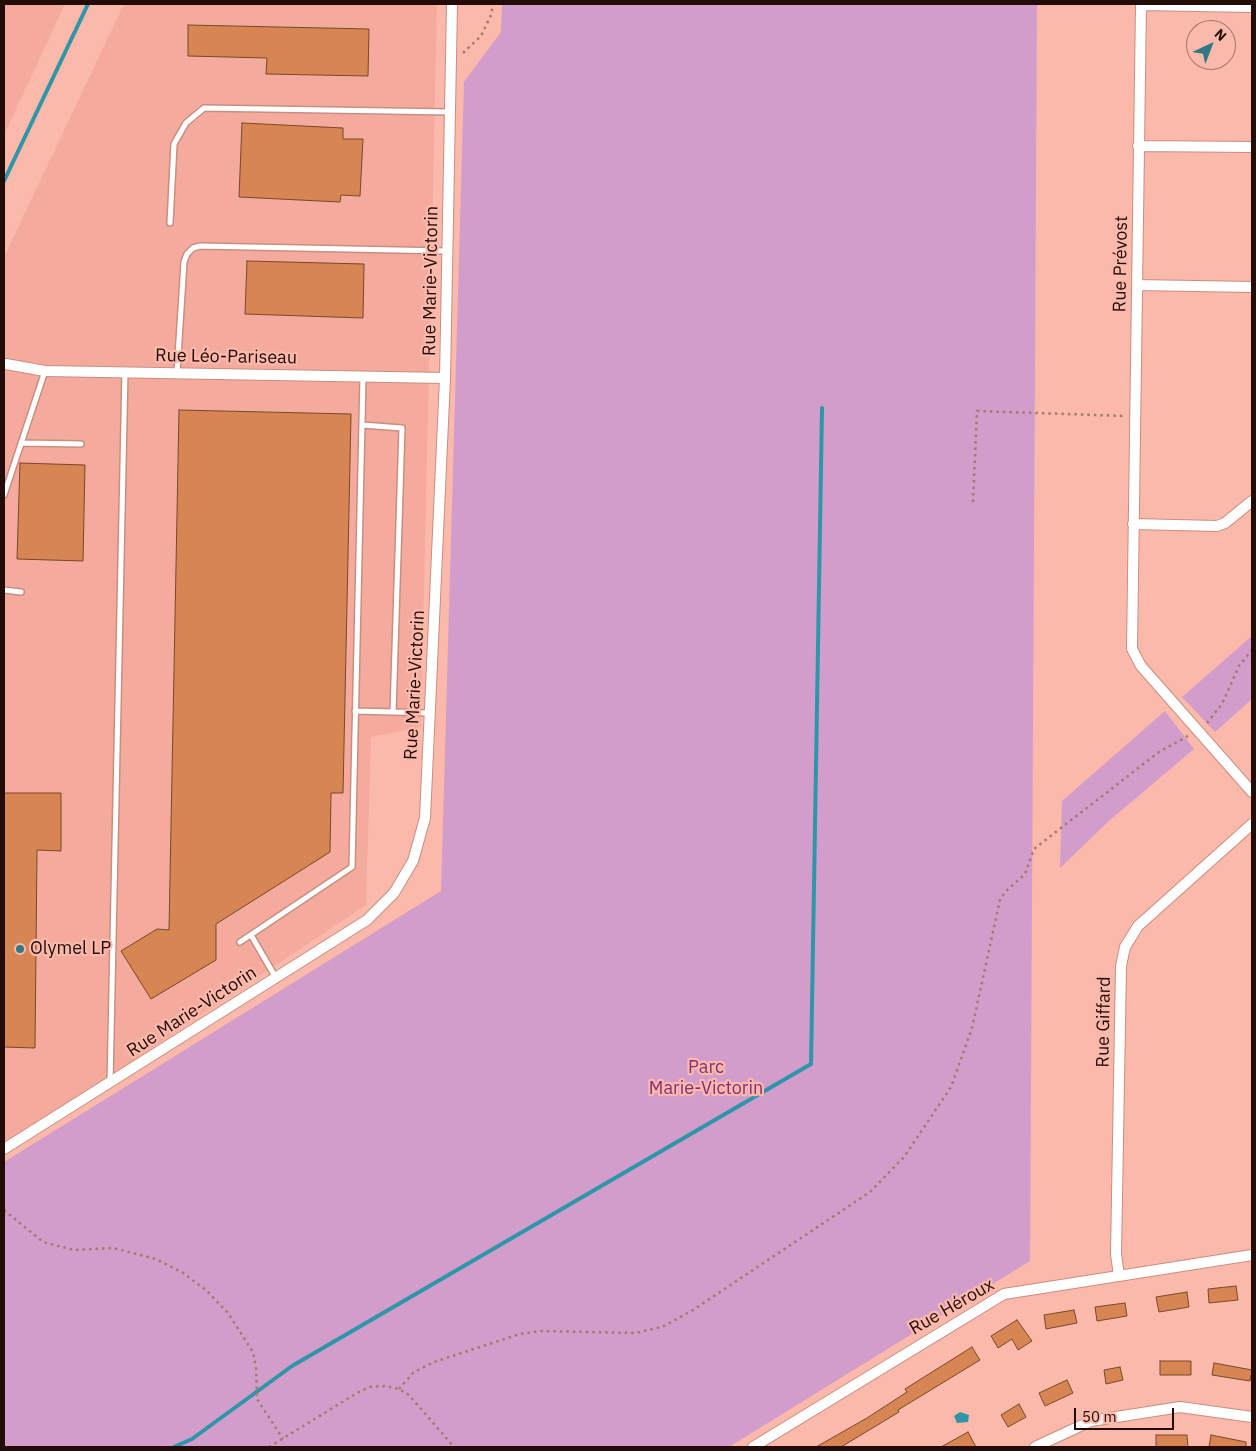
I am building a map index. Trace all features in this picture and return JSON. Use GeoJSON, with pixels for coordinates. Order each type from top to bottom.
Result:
{"type":"FeatureCollection","features":[{"type":"Feature","properties":{"kind":"street","name":"Rue Marie-Victorin"},"geometry":{"type":"LineString","coordinates":[[4,1149],[367,920],[394,893],[413,861],[426,818],[445,378],[452,4]]}},
{"type":"Feature","properties":{"kind":"street"},"geometry":{"type":"LineString","coordinates":[[1140,4],[1252,7]]}},
{"type":"Feature","properties":{"kind":"street","name":"Rue Prévost"},"geometry":{"type":"LineString","coordinates":[[1140,4],[1132,649],[1141,666],[1252,792]]}},
{"type":"Feature","properties":{"kind":"street"},"geometry":{"type":"LineString","coordinates":[[1138,146],[1252,147]]}},
{"type":"Feature","properties":{"kind":"street"},"geometry":{"type":"LineString","coordinates":[[1137,285],[1252,287]]}},
{"type":"Feature","properties":{"kind":"street","name":"Rue Léo-Pariseau"},"geometry":{"type":"LineString","coordinates":[[6,364],[45,371],[445,378]]}},
{"type":"Feature","properties":{"kind":"street"},"geometry":{"type":"LineString","coordinates":[[1133,524],[1217,526],[1225,523],[1252,501]]}},
{"type":"Feature","properties":{"kind":"street","name":"Rue Giffard"},"geometry":{"type":"LineString","coordinates":[[1119,1276],[1116,1254],[1122,959],[1125,947],[1138,926],[1252,824]]}},
{"type":"Feature","properties":{"kind":"street","name":"Rue Héroux"},"geometry":{"type":"LineString","coordinates":[[753,1447],[998,1297],[1017,1291],[1252,1255]]}},
{"type":"Feature","properties":{"kind":"street"},"geometry":{"type":"LineString","coordinates":[[1035,1447],[1050,1443],[1091,1421],[1180,1407],[1252,1417]]}},
{"type":"Feature","properties":{"kind":"lane"},"geometry":{"type":"LineString","coordinates":[[170,223],[174,144],[186,123],[204,108],[450,112]]}},
{"type":"Feature","properties":{"kind":"lane"},"geometry":{"type":"LineString","coordinates":[[177,372],[184,262],[193,248],[200,246],[448,251]]}},
{"type":"Feature","properties":{"kind":"lane"},"geometry":{"type":"LineString","coordinates":[[4,495],[45,371]]}},
{"type":"Feature","properties":{"kind":"lane"},"geometry":{"type":"LineString","coordinates":[[110,1083],[125,371]]}},
{"type":"Feature","properties":{"kind":"lane"},"geometry":{"type":"LineString","coordinates":[[240,942],[352,867],[363,377]]}},
{"type":"Feature","properties":{"kind":"lane"},"geometry":{"type":"LineString","coordinates":[[362,425],[402,428],[393,712]]}},
{"type":"Feature","properties":{"kind":"lane"},"geometry":{"type":"LineString","coordinates":[[21,443],[81,444]]}},
{"type":"Feature","properties":{"kind":"lane"},"geometry":{"type":"LineString","coordinates":[[4,590],[21,592]]}},
{"type":"Feature","properties":{"kind":"lane"},"geometry":{"type":"LineString","coordinates":[[355,711],[430,713]]}},
{"type":"Feature","properties":{"kind":"lane"},"geometry":{"type":"LineString","coordinates":[[251,935],[276,978]]}},
{"type":"Feature","properties":{"kind":"path"},"geometry":{"type":"LineString","coordinates":[[451,64],[482,36],[492,13],[492,4]]}},
{"type":"Feature","properties":{"kind":"path"},"geometry":{"type":"LineString","coordinates":[[973,502],[977,410],[1134,416]]}},
{"type":"Feature","properties":{"kind":"path"},"geometry":{"type":"LineString","coordinates":[[399,1389],[414,1372],[434,1362],[520,1334],[540,1331],[636,1333],[664,1326],[693,1310],[870,1192],[898,1165],[951,1088],[972,1028],[1000,900],[1005,892],[1025,874],[1034,849],[1159,752],[1197,730],[1217,711],[1239,666],[1252,650]]}},
{"type":"Feature","properties":{"kind":"path"},"geometry":{"type":"LineString","coordinates":[[4,1210],[43,1242],[74,1250],[98,1248],[127,1251],[156,1259],[183,1272],[207,1291],[239,1329],[255,1359],[255,1384],[260,1406],[282,1439]]}},
{"type":"Feature","properties":{"kind":"path"},"geometry":{"type":"LineString","coordinates":[[269,1447],[364,1389],[385,1386],[399,1389],[413,1399],[454,1447]]}},
{"type":"Feature","properties":{"kind":"shaded area"},"geometry":{"type":"Polygon","coordinates":[[[4,4],[65,4],[4,135],[4,4]]]}},
{"type":"Feature","properties":{"kind":"shaded area"},"geometry":{"type":"Polygon","coordinates":[[[124,4],[437,4],[421,727],[371,737],[366,905],[20,1136],[4,1140],[4,257],[124,4]]]}},
{"type":"Feature","properties":{"kind":"green space","name":"Parc Marie-Victorin"},"geometry":{"type":"Polygon","coordinates":[[[502,4],[1037,4],[1030,1261],[729,1447],[4,1447],[4,1162],[441,891],[464,82],[501,32],[502,4]]]}},
{"type":"Feature","properties":{"kind":"green space"},"geometry":{"type":"Polygon","coordinates":[[[1252,636],[1252,699],[1215,732],[1182,697],[1252,636]]]}},
{"type":"Feature","properties":{"kind":"green space"},"geometry":{"type":"Polygon","coordinates":[[[1165,711],[1194,749],[1110,820],[1060,868],[1062,801],[1165,711]]]}},
{"type":"Feature","properties":{"kind":"water"},"geometry":{"type":"Polygon","coordinates":[[[960,1412],[969,1415],[968,1422],[957,1423],[954,1416],[960,1412]]]}},
{"type":"Feature","properties":{"kind":"building"},"geometry":{"type":"Polygon","coordinates":[[[188,25],[369,29],[368,76],[266,74],[267,58],[188,56],[188,25]]]}},
{"type":"Feature","properties":{"kind":"building"},"geometry":{"type":"Polygon","coordinates":[[[242,123],[343,128],[343,139],[363,139],[360,196],[341,195],[340,202],[239,197],[242,123]]]}},
{"type":"Feature","properties":{"kind":"building"},"geometry":{"type":"Polygon","coordinates":[[[247,261],[364,264],[363,318],[245,314],[247,261]]]}},
{"type":"Feature","properties":{"kind":"building"},"geometry":{"type":"Polygon","coordinates":[[[179,410],[351,414],[343,793],[331,793],[330,852],[216,924],[216,960],[151,999],[121,951],[157,929],[169,930],[179,410]]]}},
{"type":"Feature","properties":{"kind":"building"},"geometry":{"type":"Polygon","coordinates":[[[20,463],[85,465],[83,561],[17,559],[20,463]]]}},
{"type":"Feature","properties":{"kind":"building","name":"Olymel LP"},"geometry":{"type":"Polygon","coordinates":[[[4,793],[61,793],[61,851],[37,850],[35,1048],[4,1047],[4,793]]]}},
{"type":"Feature","properties":{"kind":"building"},"geometry":{"type":"Polygon","coordinates":[[[1236,1286],[1238,1300],[1209,1303],[1208,1289],[1236,1286]]]}},
{"type":"Feature","properties":{"kind":"building"},"geometry":{"type":"Polygon","coordinates":[[[1187,1292],[1189,1307],[1159,1312],[1156,1297],[1187,1292]]]}},
{"type":"Feature","properties":{"kind":"building"},"geometry":{"type":"Polygon","coordinates":[[[1125,1303],[1127,1316],[1097,1321],[1095,1307],[1125,1303]]]}},
{"type":"Feature","properties":{"kind":"building"},"geometry":{"type":"Polygon","coordinates":[[[1074,1310],[1077,1323],[1046,1329],[1044,1315],[1074,1310]]]}},
{"type":"Feature","properties":{"kind":"building"},"geometry":{"type":"Polygon","coordinates":[[[1017,1320],[1032,1341],[1018,1350],[1012,1339],[998,1348],[991,1336],[1017,1320]]]}},
{"type":"Feature","properties":{"kind":"building"},"geometry":{"type":"Polygon","coordinates":[[[972,1347],[980,1360],[898,1410],[899,1412],[841,1447],[816,1447],[867,1418],[907,1392],[905,1389],[972,1347]]]}},
{"type":"Feature","properties":{"kind":"building"},"geometry":{"type":"Polygon","coordinates":[[[1160,1361],[1191,1361],[1191,1375],[1160,1375],[1160,1361]]]}},
{"type":"Feature","properties":{"kind":"building"},"geometry":{"type":"Polygon","coordinates":[[[1214,1363],[1252,1370],[1250,1381],[1212,1375],[1214,1363]]]}},
{"type":"Feature","properties":{"kind":"building"},"geometry":{"type":"Polygon","coordinates":[[[1120,1367],[1123,1380],[1106,1384],[1104,1370],[1120,1367]]]}},
{"type":"Feature","properties":{"kind":"building"},"geometry":{"type":"Polygon","coordinates":[[[1067,1380],[1073,1393],[1045,1406],[1039,1393],[1067,1380]]]}},
{"type":"Feature","properties":{"kind":"building"},"geometry":{"type":"Polygon","coordinates":[[[1019,1404],[1026,1417],[1008,1427],[1001,1415],[1019,1404]]]}},
{"type":"Feature","properties":{"kind":"building"},"geometry":{"type":"Polygon","coordinates":[[[968,1432],[976,1447],[941,1447],[968,1432]]]}},
{"type":"Feature","properties":{"kind":"building"},"geometry":{"type":"Polygon","coordinates":[[[1156,1435],[1187,1435],[1188,1447],[1156,1447],[1156,1435]]]}},
{"type":"Feature","properties":{"kind":"building"},"geometry":{"type":"Polygon","coordinates":[[[1211,1435],[1246,1442],[1246,1447],[1209,1447],[1211,1435]]]}},
{"type":"Feature","properties":{"kind":"waterway"},"geometry":{"type":"LineString","coordinates":[[4,181],[88,4]]}},
{"type":"Feature","properties":{"kind":"waterway"},"geometry":{"type":"LineString","coordinates":[[174,1447],[192,1439],[292,1366],[811,1064],[822,408]]}},
{"type":"Feature","properties":{"kind":"place","name":"Olymel LP"},"geometry":{"type":"Point","coordinates":[20,949]}}]}
